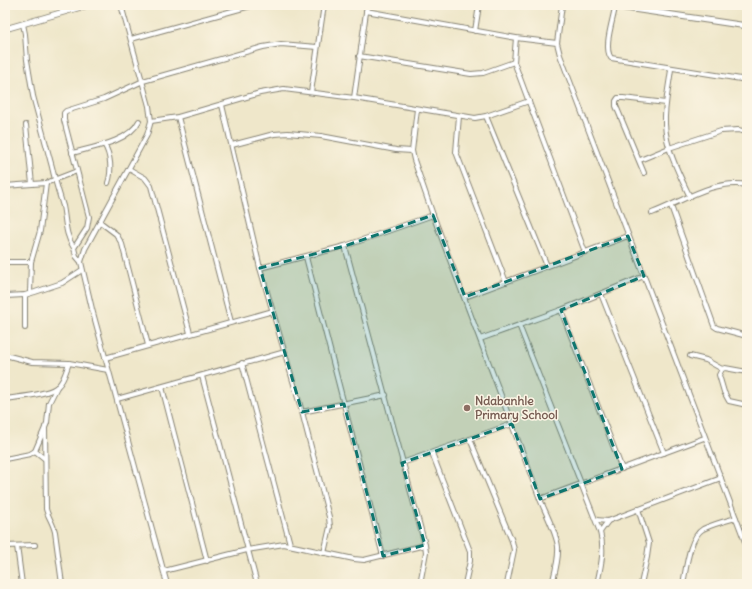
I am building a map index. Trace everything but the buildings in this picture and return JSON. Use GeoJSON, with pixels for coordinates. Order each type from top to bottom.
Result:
{"type":"FeatureCollection","features":[{"type":"Feature","properties":{"kind":"street"},"geometry":{"type":"LineString","coordinates":[[5,20],[6,28],[88,5]]}},
{"type":"Feature","properties":{"kind":"street"},"geometry":{"type":"LineString","coordinates":[[121,5],[143,81],[151,121],[147,135],[85,249],[81,262],[108,370],[167,584]]}},
{"type":"Feature","properties":{"kind":"street"},"geometry":{"type":"LineString","coordinates":[[131,39],[254,5]]}},
{"type":"Feature","properties":{"kind":"street"},"geometry":{"type":"LineString","coordinates":[[310,5],[324,6],[311,92]]}},
{"type":"Feature","properties":{"kind":"street"},"geometry":{"type":"LineString","coordinates":[[354,98],[366,5]]}},
{"type":"Feature","properties":{"kind":"street"},"geometry":{"type":"LineString","coordinates":[[475,31],[479,5]]}},
{"type":"Feature","properties":{"kind":"street"},"geometry":{"type":"LineString","coordinates":[[562,5],[557,43],[560,55],[704,438],[747,547]]}},
{"type":"Feature","properties":{"kind":"street"},"geometry":{"type":"LineString","coordinates":[[606,5],[747,26]]}},
{"type":"Feature","properties":{"kind":"street"},"geometry":{"type":"LineString","coordinates":[[616,7],[608,45],[608,53],[611,58],[747,80]]}},
{"type":"Feature","properties":{"kind":"street"},"geometry":{"type":"LineString","coordinates":[[366,12],[516,38],[557,43]]}},
{"type":"Feature","properties":{"kind":"street"},"geometry":{"type":"LineString","coordinates":[[23,24],[27,60],[34,96],[64,214],[67,234],[76,256],[81,262]]}},
{"type":"Feature","properties":{"kind":"street"},"geometry":{"type":"LineString","coordinates":[[516,38],[514,62],[585,252]]}},
{"type":"Feature","properties":{"kind":"street"},"geometry":{"type":"LineString","coordinates":[[74,248],[87,228],[89,217],[64,120],[64,113],[66,111],[104,99],[143,81],[267,46],[281,44],[317,47]]}},
{"type":"Feature","properties":{"kind":"street"},"geometry":{"type":"LineString","coordinates":[[359,56],[471,74],[483,73],[514,62]]}},
{"type":"Feature","properties":{"kind":"street"},"geometry":{"type":"LineString","coordinates":[[671,68],[666,103],[665,126],[669,148],[690,196]]}},
{"type":"Feature","properties":{"kind":"street"},"geometry":{"type":"LineString","coordinates":[[151,121],[178,117],[270,91],[284,89],[354,98],[475,118],[486,116],[529,101]]}},
{"type":"Feature","properties":{"kind":"street"},"geometry":{"type":"LineString","coordinates":[[644,173],[640,160],[616,106],[616,100],[618,98],[623,98],[666,103]]}},
{"type":"Feature","properties":{"kind":"street"},"geometry":{"type":"LineString","coordinates":[[222,105],[260,268],[302,412],[330,521],[324,553]]}},
{"type":"Feature","properties":{"kind":"street"},"geometry":{"type":"LineString","coordinates":[[417,109],[412,150],[416,166],[433,215],[558,546],[552,584]]}},
{"type":"Feature","properties":{"kind":"street"},"geometry":{"type":"LineString","coordinates":[[459,116],[456,152],[506,282]]}},
{"type":"Feature","properties":{"kind":"street"},"geometry":{"type":"LineString","coordinates":[[486,116],[548,266]]}},
{"type":"Feature","properties":{"kind":"street"},"geometry":{"type":"LineString","coordinates":[[178,117],[231,322]]}},
{"type":"Feature","properties":{"kind":"street"},"geometry":{"type":"LineString","coordinates":[[72,153],[104,144],[128,134],[134,131],[139,121]]}},
{"type":"Feature","properties":{"kind":"street"},"geometry":{"type":"LineString","coordinates":[[26,125],[32,184]]}},
{"type":"Feature","properties":{"kind":"street"},"geometry":{"type":"LineString","coordinates":[[640,160],[669,148],[721,131],[738,130],[747,132]]}},
{"type":"Feature","properties":{"kind":"street"},"geometry":{"type":"LineString","coordinates":[[232,145],[274,134],[288,133],[321,136],[396,150],[412,150]]}},
{"type":"Feature","properties":{"kind":"street"},"geometry":{"type":"LineString","coordinates":[[104,144],[110,164],[110,178],[108,184]]}},
{"type":"Feature","properties":{"kind":"street"},"geometry":{"type":"LineString","coordinates":[[129,169],[145,178],[151,186],[190,333]]}},
{"type":"Feature","properties":{"kind":"street"},"geometry":{"type":"LineString","coordinates":[[5,186],[46,183],[77,171]]}},
{"type":"Feature","properties":{"kind":"street"},"geometry":{"type":"LineString","coordinates":[[30,293],[31,262],[40,231],[46,183]]}},
{"type":"Feature","properties":{"kind":"street"},"geometry":{"type":"LineString","coordinates":[[652,213],[671,206],[690,196],[721,185],[734,183],[747,185]]}},
{"type":"Feature","properties":{"kind":"street"},"geometry":{"type":"LineString","coordinates":[[671,206],[714,326],[747,336]]}},
{"type":"Feature","properties":{"kind":"street"},"geometry":{"type":"LineString","coordinates":[[260,268],[345,246],[433,215]]}},
{"type":"Feature","properties":{"kind":"street"},"geometry":{"type":"LineString","coordinates":[[100,222],[116,234],[122,244],[148,345]]}},
{"type":"Feature","properties":{"kind":"street"},"geometry":{"type":"LineString","coordinates":[[464,297],[628,236]]}},
{"type":"Feature","properties":{"kind":"street"},"geometry":{"type":"LineString","coordinates":[[345,246],[425,545],[426,552],[420,584]]}},
{"type":"Feature","properties":{"kind":"street"},"geometry":{"type":"LineString","coordinates":[[306,257],[383,556]]}},
{"type":"Feature","properties":{"kind":"street"},"geometry":{"type":"LineString","coordinates":[[5,262],[31,262]]}},
{"type":"Feature","properties":{"kind":"street"},"geometry":{"type":"LineString","coordinates":[[5,296],[25,295],[62,283],[82,270]]}},
{"type":"Feature","properties":{"kind":"street"},"geometry":{"type":"LineString","coordinates":[[480,339],[561,310],[644,276]]}},
{"type":"Feature","properties":{"kind":"street"},"geometry":{"type":"LineString","coordinates":[[601,294],[664,454]]}},
{"type":"Feature","properties":{"kind":"street"},"geometry":{"type":"LineString","coordinates":[[25,295],[25,328]]}},
{"type":"Feature","properties":{"kind":"street"},"geometry":{"type":"LineString","coordinates":[[561,310],[622,469]]}},
{"type":"Feature","properties":{"kind":"street"},"geometry":{"type":"LineString","coordinates":[[105,358],[273,311]]}},
{"type":"Feature","properties":{"kind":"street"},"geometry":{"type":"LineString","coordinates":[[519,325],[600,532],[603,549],[602,562],[596,584]]}},
{"type":"Feature","properties":{"kind":"street"},"geometry":{"type":"LineString","coordinates":[[117,399],[285,352]]}},
{"type":"Feature","properties":{"kind":"street"},"geometry":{"type":"LineString","coordinates":[[5,355],[32,362],[69,363],[108,370]]}},
{"type":"Feature","properties":{"kind":"street"},"geometry":{"type":"LineString","coordinates":[[690,356],[706,360],[722,368],[747,372]]}},
{"type":"Feature","properties":{"kind":"street"},"geometry":{"type":"LineString","coordinates":[[62,584],[54,528],[46,509],[45,427],[49,403],[62,380],[69,363]]}},
{"type":"Feature","properties":{"kind":"street"},"geometry":{"type":"LineString","coordinates":[[242,363],[290,544]]}},
{"type":"Feature","properties":{"kind":"street"},"geometry":{"type":"LineString","coordinates":[[722,368],[719,375],[726,397],[729,401],[747,405]]}},
{"type":"Feature","properties":{"kind":"street"},"geometry":{"type":"LineString","coordinates":[[202,376],[257,584]]}},
{"type":"Feature","properties":{"kind":"street"},"geometry":{"type":"LineString","coordinates":[[162,386],[207,561]]}},
{"type":"Feature","properties":{"kind":"street"},"geometry":{"type":"LineString","coordinates":[[5,399],[43,393],[57,387]]}},
{"type":"Feature","properties":{"kind":"street"},"geometry":{"type":"LineString","coordinates":[[302,412],[386,395]]}},
{"type":"Feature","properties":{"kind":"street"},"geometry":{"type":"LineString","coordinates":[[402,463],[512,424]]}},
{"type":"Feature","properties":{"kind":"street"},"geometry":{"type":"LineString","coordinates":[[5,459],[25,455],[34,451],[45,427]]}},
{"type":"Feature","properties":{"kind":"street"},"geometry":{"type":"LineString","coordinates":[[540,499],[704,438]]}},
{"type":"Feature","properties":{"kind":"street"},"geometry":{"type":"LineString","coordinates":[[470,439],[512,542],[514,550],[513,560],[507,584]]}},
{"type":"Feature","properties":{"kind":"street"},"geometry":{"type":"LineString","coordinates":[[34,451],[45,459]]}},
{"type":"Feature","properties":{"kind":"street"},"geometry":{"type":"LineString","coordinates":[[432,453],[470,550],[470,561],[465,584]]}},
{"type":"Feature","properties":{"kind":"street"},"geometry":{"type":"LineString","coordinates":[[596,520],[608,521],[721,478]]}},
{"type":"Feature","properties":{"kind":"street"},"geometry":{"type":"LineString","coordinates":[[638,509],[649,543],[640,584]]}},
{"type":"Feature","properties":{"kind":"street"},"geometry":{"type":"LineString","coordinates":[[683,584],[689,555],[697,534],[703,529],[736,518]]}},
{"type":"Feature","properties":{"kind":"street"},"geometry":{"type":"LineString","coordinates":[[600,532],[608,521]]}},
{"type":"Feature","properties":{"kind":"street"},"geometry":{"type":"LineString","coordinates":[[164,571],[247,550],[277,545],[290,544],[324,553],[364,560],[425,545]]}},
{"type":"Feature","properties":{"kind":"street"},"geometry":{"type":"LineString","coordinates":[[5,546],[36,546]]}},
{"type":"Feature","properties":{"kind":"street"},"geometry":{"type":"LineString","coordinates":[[17,546],[22,584]]}},
{"type":"Feature","properties":{"kind":"highlighted area"},"geometry":{"type":"Polygon","coordinates":[[[433,215],[465,297],[628,236],[644,276],[561,310],[622,469],[540,499],[512,424],[402,463],[425,545],[383,556],[344,404],[302,412],[260,268],[345,246],[433,215]]]}},
{"type":"Feature","properties":{"kind":"place","name":"Ndabanhle Primary School"},"geometry":{"type":"Point","coordinates":[467,408]}}]}
